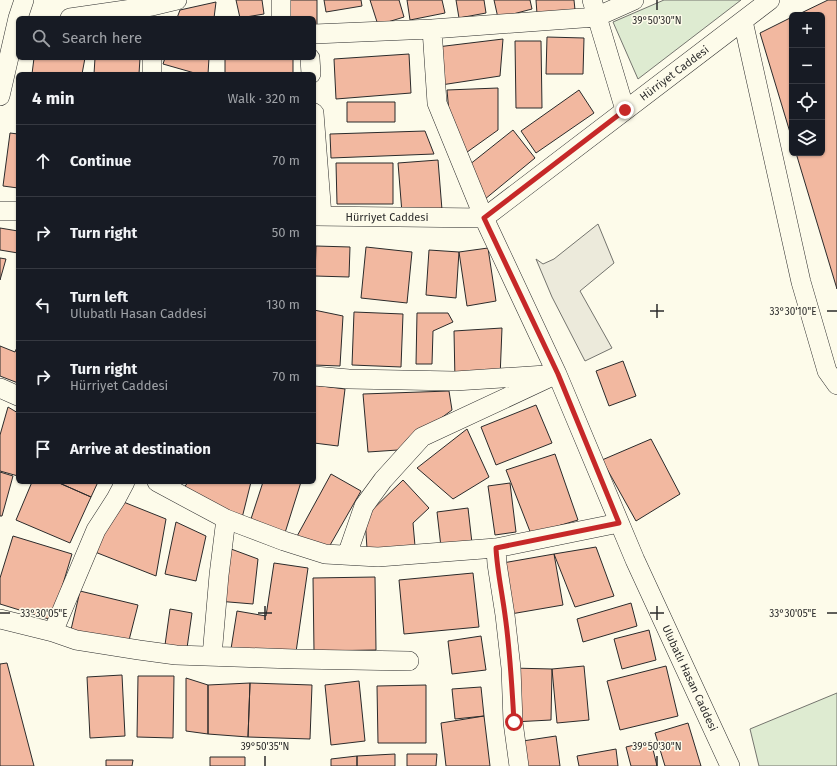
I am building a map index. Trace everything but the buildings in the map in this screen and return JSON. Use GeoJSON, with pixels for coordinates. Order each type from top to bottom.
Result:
{"type":"FeatureCollection","features":[{"type":"Feature","properties":{"kind":"street"},"geometry":{"type":"LineString","coordinates":[[17,16],[24,0]]}},
{"type":"Feature","properties":{"kind":"street"},"geometry":{"type":"LineString","coordinates":[[97,16],[152,12],[178,0]]}},
{"type":"Feature","properties":{"kind":"street"},"geometry":{"type":"LineString","coordinates":[[281,0],[281,16]]}},
{"type":"Feature","properties":{"kind":"street"},"geometry":{"type":"LineString","coordinates":[[316,34],[432,30],[594,9],[634,0]]}},
{"type":"Feature","properties":{"kind":"street","name":"Hürriyet Caddesi"},"geometry":{"type":"LineString","coordinates":[[318,216],[484,218],[770,0]]}},
{"type":"Feature","properties":{"kind":"street"},"geometry":{"type":"LineString","coordinates":[[594,9],[625,110]]}},
{"type":"Feature","properties":{"kind":"street"},"geometry":{"type":"LineString","coordinates":[[743,21],[801,282],[827,371],[837,385]]}},
{"type":"Feature","properties":{"kind":"street"},"geometry":{"type":"LineString","coordinates":[[0,96],[14,23]]}},
{"type":"Feature","properties":{"kind":"street","name":"Ulubatlı Hasan Caddesi"},"geometry":{"type":"LineString","coordinates":[[432,30],[436,103],[484,218],[558,374],[635,560],[730,766]]}},
{"type":"Feature","properties":{"kind":"street"},"geometry":{"type":"LineString","coordinates":[[152,60],[152,72]]}},
{"type":"Feature","properties":{"kind":"street"},"geometry":{"type":"LineString","coordinates":[[310,60],[311,72]]}},
{"type":"Feature","properties":{"kind":"street"},"geometry":{"type":"LineString","coordinates":[[316,164],[318,216]]}},
{"type":"Feature","properties":{"kind":"street"},"geometry":{"type":"LineString","coordinates":[[0,210],[16,211]]}},
{"type":"Feature","properties":{"kind":"street"},"geometry":{"type":"LineString","coordinates":[[316,376],[349,379],[455,381],[558,374]]}},
{"type":"Feature","properties":{"kind":"street"},"geometry":{"type":"LineString","coordinates":[[347,555],[364,506],[383,480],[422,437],[558,374]]}},
{"type":"Feature","properties":{"kind":"street"},"geometry":{"type":"LineString","coordinates":[[0,388],[16,395]]}},
{"type":"Feature","properties":{"kind":"street"},"geometry":{"type":"LineString","coordinates":[[53,632],[96,530],[124,484]]}},
{"type":"Feature","properties":{"kind":"street"},"geometry":{"type":"LineString","coordinates":[[167,485],[226,519],[284,541],[325,554],[378,557],[496,548],[619,523]]}},
{"type":"Feature","properties":{"kind":"street"},"geometry":{"type":"LineString","coordinates":[[212,656],[218,575],[226,519]]}},
{"type":"Feature","properties":{"kind":"street"},"geometry":{"type":"LineString","coordinates":[[496,548],[511,668],[514,722],[519,766]]}},
{"type":"Feature","properties":{"kind":"street"},"geometry":{"type":"LineString","coordinates":[[0,619],[53,632],[76,640],[176,655],[409,660]]}},
{"type":"Feature","properties":{"kind":"green space"},"geometry":{"type":"Polygon","coordinates":[[[664,0],[741,0],[638,79],[613,22],[664,0]]]}},
{"type":"Feature","properties":{"kind":"green space"},"geometry":{"type":"Polygon","coordinates":[[[837,693],[837,766],[759,766],[750,729],[837,693]]]}},
{"type":"Feature","properties":{"kind":"shaded area"},"geometry":{"type":"Polygon","coordinates":[[[598,224],[614,263],[580,291],[612,348],[585,361],[552,297],[536,259],[543,264],[554,259],[598,224]]]}},
{"type":"Feature","properties":{"kind":"route"},"geometry":{"type":"LineString","coordinates":[[514,722],[511,668],[496,548],[619,523],[558,374],[484,218],[625,110]]}}]}
